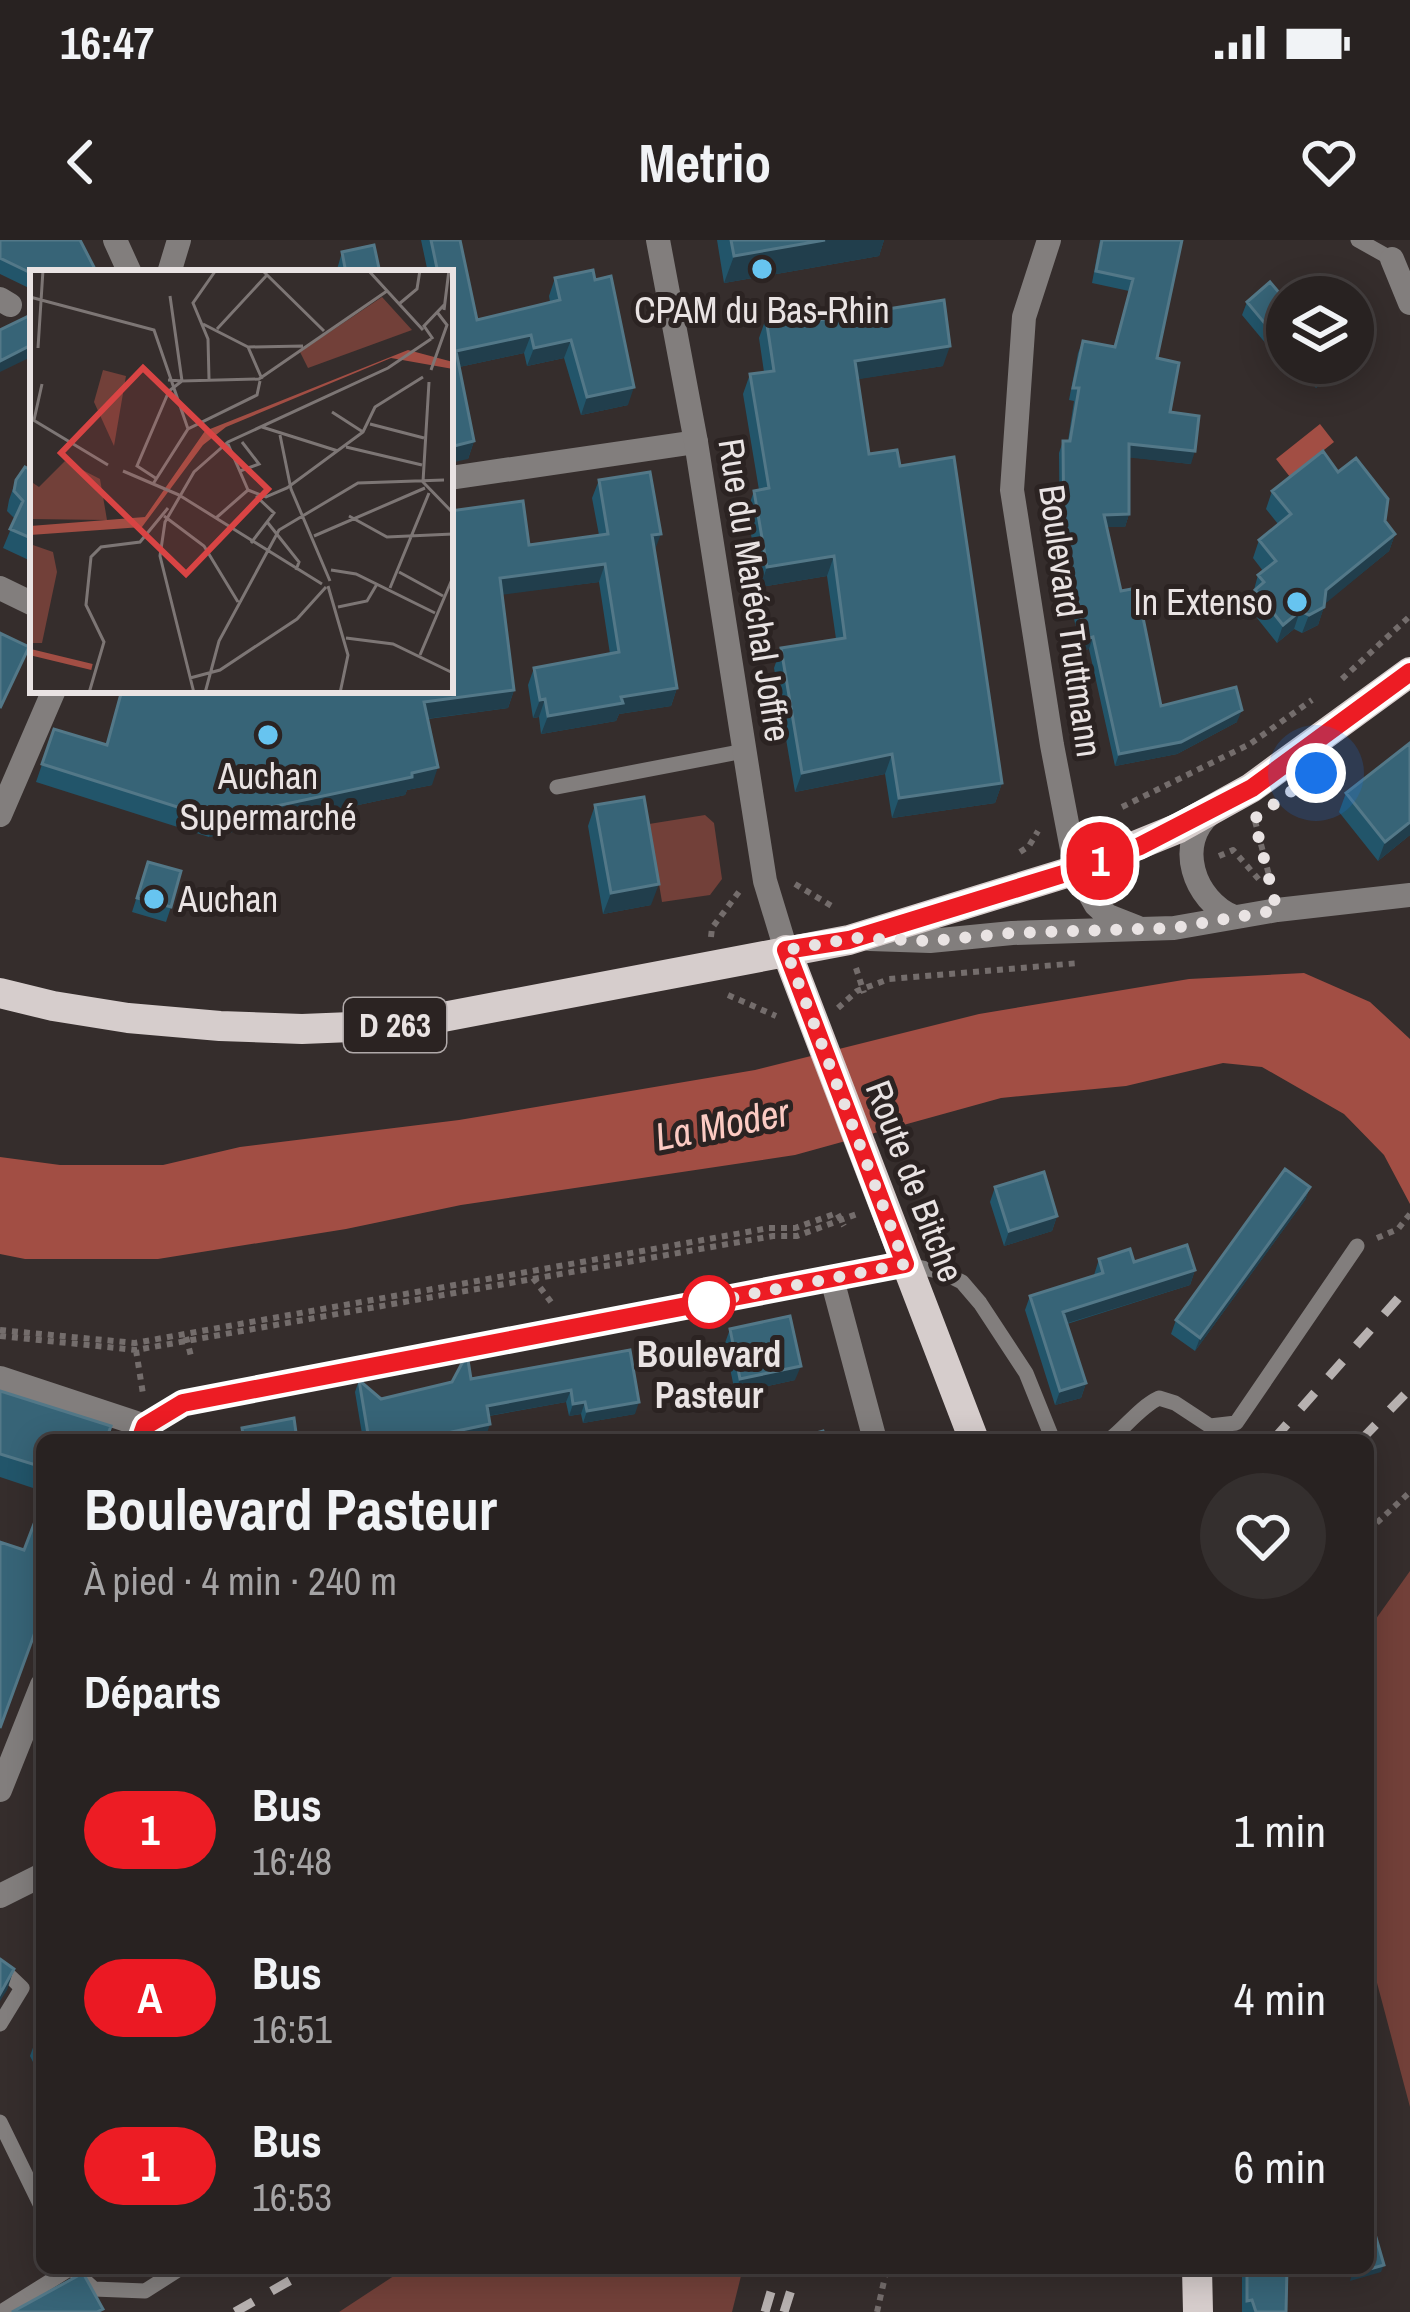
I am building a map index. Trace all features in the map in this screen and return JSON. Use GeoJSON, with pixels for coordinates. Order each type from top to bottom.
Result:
{"type":"FeatureCollection","features":[{"type":"Feature","properties":{"kind":"main road"},"geometry":{"type":"LineString","coordinates":[[786,950],[855,938],[1140,846],[1213,811],[1335,730],[1410,672]]}},
{"type":"Feature","properties":{"kind":"main road","name":"D 263"},"geometry":{"type":"LineString","coordinates":[[0,993],[90,1012],[220,1026],[302,1030],[401,1025],[786,950]]}},
{"type":"Feature","properties":{"kind":"main road","name":"Route de Bitche"},"geometry":{"type":"LineString","coordinates":[[786,950],[872,1200],[905,1264],[972,1434]]}},
{"type":"Feature","properties":{"kind":"main road"},"geometry":{"type":"LineString","coordinates":[[1197,2274],[1198,2312]]}},
{"type":"Feature","properties":{"kind":"street"},"geometry":{"type":"LineString","coordinates":[[115,240],[129,270]]}},
{"type":"Feature","properties":{"kind":"street"},"geometry":{"type":"LineString","coordinates":[[171,270],[179,240]]}},
{"type":"Feature","properties":{"kind":"street","name":"Rue du Maréchal Joffre"},"geometry":{"type":"LineString","coordinates":[[658,240],[696,442],[765,880],[786,950]]}},
{"type":"Feature","properties":{"kind":"street","name":"Boulevard Truttmann"},"geometry":{"type":"LineString","coordinates":[[1049,240],[1024,317],[1012,490],[1076,870]]}},
{"type":"Feature","properties":{"kind":"street"},"geometry":{"type":"LineString","coordinates":[[1392,259],[1410,303]]}},
{"type":"Feature","properties":{"kind":"street"},"geometry":{"type":"LineString","coordinates":[[453,478],[696,442]]}},
{"type":"Feature","properties":{"kind":"street"},"geometry":{"type":"LineString","coordinates":[[0,588],[30,603]]}},
{"type":"Feature","properties":{"kind":"street"},"geometry":{"type":"LineString","coordinates":[[0,815],[53,693]]}},
{"type":"Feature","properties":{"kind":"street"},"geometry":{"type":"LineString","coordinates":[[1213,811],[1193,833],[1193,866],[1207,900],[1234,917]]}},
{"type":"Feature","properties":{"kind":"street"},"geometry":{"type":"LineString","coordinates":[[1076,870],[1096,905],[1108,916],[1136,927]]}},
{"type":"Feature","properties":{"kind":"street"},"geometry":{"type":"LineString","coordinates":[[855,938],[930,941],[1174,928],[1410,895]]}},
{"type":"Feature","properties":{"kind":"street"},"geometry":{"type":"LineString","coordinates":[[0,1378],[142,1433],[183,1403],[905,1264]]}},
{"type":"Feature","properties":{"kind":"street"},"geometry":{"type":"LineString","coordinates":[[832,1279],[873,1434]]}},
{"type":"Feature","properties":{"kind":"street"},"geometry":{"type":"LineString","coordinates":[[0,1790],[36,1700]]}},
{"type":"Feature","properties":{"kind":"street"},"geometry":{"type":"LineString","coordinates":[[0,1896],[36,1878]]}},
{"type":"Feature","properties":{"kind":"lane"},"geometry":{"type":"LineString","coordinates":[[1358,240],[1392,259]]}},
{"type":"Feature","properties":{"kind":"lane"},"geometry":{"type":"LineString","coordinates":[[557,787],[744,751]]}},
{"type":"Feature","properties":{"kind":"lane"},"geometry":{"type":"LineString","coordinates":[[1117,1434],[1135,1421],[1146,1404],[1159,1398],[1210,1426],[1236,1423],[1357,1246]]}},
{"type":"Feature","properties":{"kind":"lane"},"geometry":{"type":"LineString","coordinates":[[905,1264],[962,1282],[980,1303],[1026,1372],[1051,1434]]}},
{"type":"Feature","properties":{"kind":"lane"},"geometry":{"type":"LineString","coordinates":[[0,1967],[22,1988]]}},
{"type":"Feature","properties":{"kind":"lane"},"geometry":{"type":"LineString","coordinates":[[0,2024],[22,1988],[36,1984]]}},
{"type":"Feature","properties":{"kind":"lane"},"geometry":{"type":"LineString","coordinates":[[0,2122],[36,2196]]}},
{"type":"Feature","properties":{"kind":"lane"},"geometry":{"type":"LineString","coordinates":[[1,2312],[64,2274]]}},
{"type":"Feature","properties":{"kind":"lane"},"geometry":{"type":"LineString","coordinates":[[77,2274],[94,2290],[145,2290],[171,2274]]}},
{"type":"Feature","properties":{"kind":"path"},"geometry":{"type":"LineString","coordinates":[[1342,679],[1410,616]]}},
{"type":"Feature","properties":{"kind":"path"},"geometry":{"type":"LineString","coordinates":[[1118,804],[1250,744],[1324,692]]}},
{"type":"Feature","properties":{"kind":"path"},"geometry":{"type":"LineString","coordinates":[[1254,819],[1277,910]]}},
{"type":"Feature","properties":{"kind":"path"},"geometry":{"type":"LineString","coordinates":[[1000,858],[1023,851],[1041,824]]}},
{"type":"Feature","properties":{"kind":"path"},"geometry":{"type":"LineString","coordinates":[[793,882],[839,907]]}},
{"type":"Feature","properties":{"kind":"path"},"geometry":{"type":"LineString","coordinates":[[710,935],[737,890]]}},
{"type":"Feature","properties":{"kind":"path"},"geometry":{"type":"LineString","coordinates":[[723,989],[812,1018],[857,991],[889,979],[1086,962]]}},
{"type":"Feature","properties":{"kind":"path"},"geometry":{"type":"LineString","coordinates":[[0,1333],[135,1343],[186,1336],[769,1228],[795,1228],[837,1213],[842,1223],[872,1200]]}},
{"type":"Feature","properties":{"kind":"path"},"geometry":{"type":"LineString","coordinates":[[1397,1228],[1410,1214]]}},
{"type":"Feature","properties":{"kind":"path"},"geometry":{"type":"LineString","coordinates":[[532,1273],[555,1308]]}},
{"type":"Feature","properties":{"kind":"path"},"geometry":{"type":"LineString","coordinates":[[0,1333],[136,1350],[186,1336]]}},
{"type":"Feature","properties":{"kind":"path"},"geometry":{"type":"LineString","coordinates":[[186,1336],[191,1356]]}},
{"type":"Feature","properties":{"kind":"path"},"geometry":{"type":"LineString","coordinates":[[136,1350],[142,1433]]}},
{"type":"Feature","properties":{"kind":"path"},"geometry":{"type":"LineString","coordinates":[[1374,1525],[1410,1492]]}},
{"type":"Feature","properties":{"kind":"path"},"geometry":{"type":"LineString","coordinates":[[877,2312],[886,2274]]}},
{"type":"Feature","properties":{"kind":"shaded area"},"geometry":{"type":"Polygon","coordinates":[[[705,815],[714,823],[722,879],[710,895],[662,902],[649,824],[705,815]]]}},
{"type":"Feature","properties":{"kind":"shaded area"},"geometry":{"type":"Polygon","coordinates":[[[1410,1571],[1410,2107],[1374,1972],[1374,1622],[1410,1571]]]}},
{"type":"Feature","properties":{"kind":"shaded area"},"geometry":{"type":"Polygon","coordinates":[[[397,2274],[742,2274],[732,2312],[339,2312],[397,2274]]]}},
{"type":"Feature","properties":{"kind":"water"},"geometry":{"type":"Polygon","coordinates":[[[1320,424],[1334,442],[1290,477],[1276,459],[1320,424]]]}},
{"type":"Feature","properties":{"kind":"water","name":"La Moder"},"geometry":{"type":"Polygon","coordinates":[[[1304,973],[1370,1002],[1410,1039],[1410,1204],[1384,1155],[1344,1114],[1262,1067],[1223,1063],[1126,1086],[1001,1098],[795,1155],[461,1205],[158,1259],[25,1259],[0,1254],[0,1157],[60,1165],[163,1165],[240,1147],[459,1120],[755,1070],[979,1014],[1189,979],[1304,973]]]}},
{"type":"Feature","properties":{"kind":"building"},"geometry":{"type":"Polygon","coordinates":[[[0,240],[80,240],[95,270],[30,273],[0,258],[0,240]]]}},
{"type":"Feature","properties":{"kind":"building"},"geometry":{"type":"Polygon","coordinates":[[[431,240],[460,240],[477,320],[560,300],[555,278],[593,270],[595,280],[611,276],[634,387],[587,397],[571,340],[534,348],[531,335],[456,351],[474,441],[453,446],[453,270],[437,270],[431,240]]]}},
{"type":"Feature","properties":{"kind":"building"},"geometry":{"type":"Polygon","coordinates":[[[731,240],[825,240],[734,256],[731,240]]]}},
{"type":"Feature","properties":{"kind":"building"},"geometry":{"type":"Polygon","coordinates":[[[1102,240],[1182,240],[1157,358],[1179,363],[1170,412],[1199,416],[1195,451],[1129,444],[1129,514],[1104,515],[1121,591],[1137,588],[1161,706],[1236,687],[1242,710],[1181,742],[1119,754],[1093,637],[1086,639],[1064,542],[1063,441],[1070,441],[1079,388],[1073,388],[1083,341],[1115,347],[1133,279],[1096,271],[1102,240]]]}},
{"type":"Feature","properties":{"kind":"building"},"geometry":{"type":"Polygon","coordinates":[[[374,245],[379,270],[345,270],[342,252],[374,245]]]}},
{"type":"Feature","properties":{"kind":"building"},"geometry":{"type":"Polygon","coordinates":[[[1266,285],[1266,325],[1247,302],[1266,285]]]}},
{"type":"Feature","properties":{"kind":"building"},"geometry":{"type":"Polygon","coordinates":[[[944,300],[950,346],[855,361],[869,454],[897,450],[900,466],[954,457],[1002,783],[899,798],[892,754],[802,773],[781,648],[845,638],[834,556],[767,567],[754,491],[769,488],[750,374],[774,371],[766,318],[793,314],[794,324],[944,300]]]}},
{"type":"Feature","properties":{"kind":"building"},"geometry":{"type":"Polygon","coordinates":[[[30,315],[30,346],[0,361],[0,330],[30,315]]]}},
{"type":"Feature","properties":{"kind":"building"},"geometry":{"type":"Polygon","coordinates":[[[1323,451],[1338,472],[1356,458],[1388,499],[1385,521],[1395,534],[1326,590],[1324,607],[1309,615],[1300,611],[1283,625],[1255,590],[1264,582],[1258,575],[1276,561],[1259,540],[1291,514],[1272,491],[1323,451]]]}},
{"type":"Feature","properties":{"kind":"building"},"geometry":{"type":"Polygon","coordinates":[[[25,467],[30,470],[30,538],[10,529],[23,501],[14,491],[25,467]]]}},
{"type":"Feature","properties":{"kind":"building"},"geometry":{"type":"Polygon","coordinates":[[[650,472],[661,534],[652,535],[677,688],[548,716],[534,668],[619,652],[605,564],[500,578],[514,690],[424,702],[438,767],[412,773],[412,777],[215,819],[42,764],[54,729],[107,745],[121,693],[453,693],[453,511],[523,501],[529,545],[608,534],[599,480],[650,472]]]}},
{"type":"Feature","properties":{"kind":"building"},"geometry":{"type":"Polygon","coordinates":[[[0,633],[29,647],[0,708],[0,633]]]}},
{"type":"Feature","properties":{"kind":"building"},"geometry":{"type":"Polygon","coordinates":[[[1410,743],[1410,822],[1385,842],[1346,793],[1410,743]]]}},
{"type":"Feature","properties":{"kind":"building"},"geometry":{"type":"Polygon","coordinates":[[[644,797],[659,884],[611,893],[595,805],[644,797]]]}},
{"type":"Feature","properties":{"kind":"building"},"geometry":{"type":"Polygon","coordinates":[[[148,862],[181,871],[171,907],[137,898],[148,862]]]}},
{"type":"Feature","properties":{"kind":"building"},"geometry":{"type":"Polygon","coordinates":[[[1285,1169],[1310,1187],[1200,1338],[1176,1320],[1285,1169]]]}},
{"type":"Feature","properties":{"kind":"building"},"geometry":{"type":"Polygon","coordinates":[[[1044,1172],[1057,1216],[1009,1231],[995,1187],[1044,1172]]]}},
{"type":"Feature","properties":{"kind":"building"},"geometry":{"type":"Polygon","coordinates":[[[1187,1245],[1195,1270],[1063,1312],[1086,1383],[1060,1391],[1030,1296],[1103,1273],[1099,1259],[1130,1249],[1134,1262],[1187,1245]]]}},
{"type":"Feature","properties":{"kind":"building"},"geometry":{"type":"Polygon","coordinates":[[[790,1316],[801,1366],[740,1379],[730,1329],[790,1316]]]}},
{"type":"Feature","properties":{"kind":"building"},"geometry":{"type":"Polygon","coordinates":[[[630,1350],[639,1402],[587,1411],[585,1402],[573,1404],[571,1390],[487,1406],[490,1424],[452,1434],[368,1434],[359,1380],[381,1399],[452,1382],[467,1354],[471,1379],[630,1350]]]}},
{"type":"Feature","properties":{"kind":"building"},"geometry":{"type":"Polygon","coordinates":[[[0,1391],[111,1426],[108,1434],[36,1434],[36,1465],[0,1454],[0,1391]]]}},
{"type":"Feature","properties":{"kind":"building"},"geometry":{"type":"Polygon","coordinates":[[[294,1418],[296,1434],[243,1434],[242,1428],[294,1418]]]}},
{"type":"Feature","properties":{"kind":"building"},"geometry":{"type":"Polygon","coordinates":[[[36,1519],[36,1629],[0,1728],[0,1542],[24,1550],[36,1519]]]}},
{"type":"Feature","properties":{"kind":"building"},"geometry":{"type":"Polygon","coordinates":[[[0,1959],[14,1969],[0,1994],[0,1959]]]}},
{"type":"Feature","properties":{"kind":"building"},"geometry":{"type":"Polygon","coordinates":[[[1374,2231],[1384,2265],[1374,2268],[1374,2231]]]}},
{"type":"Feature","properties":{"kind":"building"},"geometry":{"type":"Polygon","coordinates":[[[81,2274],[103,2309],[97,2312],[12,2312],[81,2274]]]}},
{"type":"Feature","properties":{"kind":"building"},"geometry":{"type":"Polygon","coordinates":[[[1247,2274],[1287,2274],[1286,2312],[1256,2312],[1252,2300],[1247,2301],[1247,2274]]]}},
{"type":"Feature","properties":{"kind":"railway"},"geometry":{"type":"LineString","coordinates":[[1278,1434],[1410,1285]]}},
{"type":"Feature","properties":{"kind":"railway"},"geometry":{"type":"LineString","coordinates":[[1367,1434],[1410,1389]]}},
{"type":"Feature","properties":{"kind":"railway"},"geometry":{"type":"LineString","coordinates":[[235,2312],[302,2274]]}},
{"type":"Feature","properties":{"kind":"railway"},"geometry":{"type":"LineString","coordinates":[[765,2312],[776,2274]]}},
{"type":"Feature","properties":{"kind":"railway"},"geometry":{"type":"LineString","coordinates":[[784,2312],[796,2274]]}},
{"type":"Feature","properties":{"kind":"bus line","name":"1"},"geometry":{"type":"LineString","coordinates":[[142,1434],[145,1426],[183,1403],[905,1264],[786,950],[849,940],[1140,846],[1252,788],[1410,672]]}},
{"type":"Feature","properties":{"kind":"place","name":"CPAM du Bas-Rhin"},"geometry":{"type":"Point","coordinates":[762,269]}},
{"type":"Feature","properties":{"kind":"place","name":"In Extenso"},"geometry":{"type":"Point","coordinates":[1297,602]}},
{"type":"Feature","properties":{"kind":"place","name":"Auchan Supermarché"},"geometry":{"type":"Point","coordinates":[268,735]}},
{"type":"Feature","properties":{"kind":"place","name":"Auchan"},"geometry":{"type":"Point","coordinates":[154,899]}},
{"type":"Feature","properties":{"kind":"place","name":"Boulevard Pasteur"},"geometry":{"type":"Point","coordinates":[709,1302]}},
{"type":"Feature","properties":{"kind":"route"},"geometry":{"type":"LineString","coordinates":[[709,1302],[700,1304],[905,1264],[786,950],[855,938],[930,941],[1012,933],[1174,928],[1277,910],[1254,819],[1316,773]]}}]}
